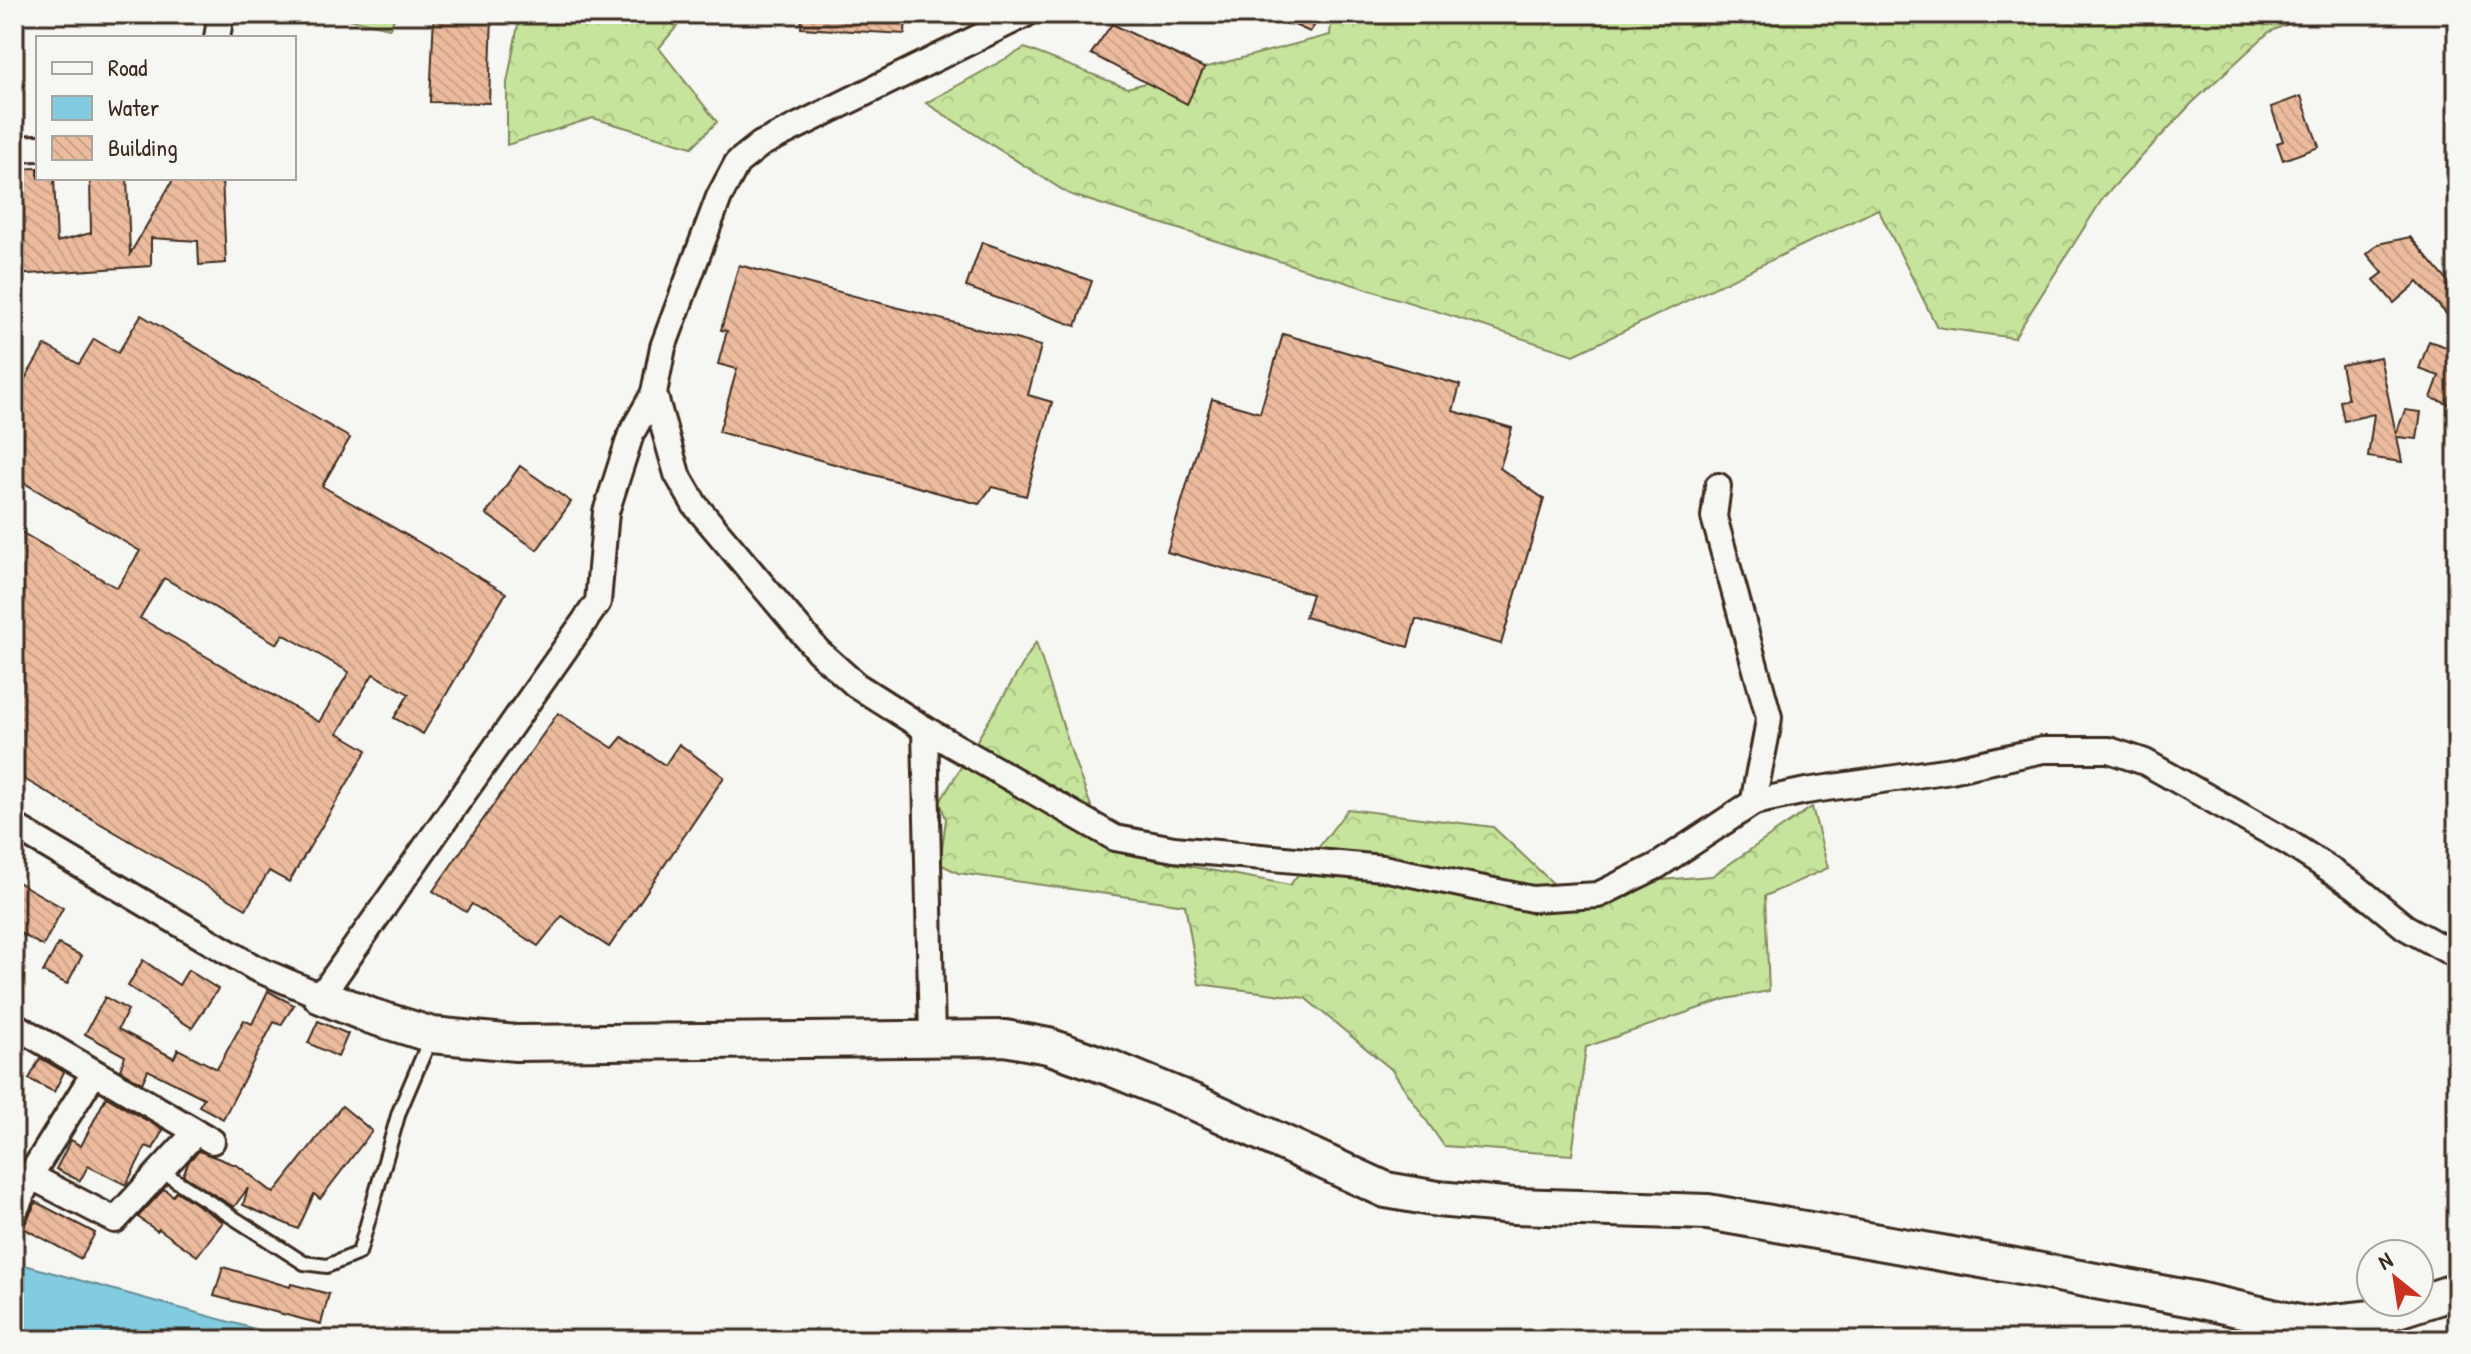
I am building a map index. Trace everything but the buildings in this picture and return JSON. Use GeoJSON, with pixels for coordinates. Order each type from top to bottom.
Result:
{"type":"FeatureCollection","features":[{"type":"Feature","properties":{"kind":"street"},"geometry":{"type":"LineString","coordinates":[[217,36],[221,14]]}},
{"type":"Feature","properties":{"kind":"street"},"geometry":{"type":"LineString","coordinates":[[321,996],[598,602],[606,512],[631,434],[654,393],[663,347],[719,197],[737,163],[761,144],[1026,14]]}},
{"type":"Feature","properties":{"kind":"street"},"geometry":{"type":"LineString","coordinates":[[14,149],[36,148]]}},
{"type":"Feature","properties":{"kind":"street"},"geometry":{"type":"LineString","coordinates":[[654,393],[677,474],[695,505],[818,651],[856,685],[925,729],[1115,838],[1174,849],[1383,868],[1532,899],[1598,895],[1657,866],[1754,802],[1806,791],[1951,770],[2043,750],[2109,750],[2145,762],[2289,843],[2355,886],[2405,927],[2457,956]]}},
{"type":"Feature","properties":{"kind":"street"},"geometry":{"type":"LineString","coordinates":[[1718,486],[1714,517],[1769,717],[1754,802]]}},
{"type":"Feature","properties":{"kind":"street"},"geometry":{"type":"LineString","coordinates":[[925,729],[932,1037]]}},
{"type":"Feature","properties":{"kind":"street"},"geometry":{"type":"LineString","coordinates":[[14,826],[255,968],[371,1016],[432,1035],[516,1043],[1005,1038],[1048,1046],[1111,1068],[1196,1103],[1386,1190],[1412,1195],[1514,1206],[1708,1212],[2019,1266],[2198,1300],[2308,1325],[2372,1318],[2457,1291]]}},
{"type":"Feature","properties":{"kind":"street"},"geometry":{"type":"LineString","coordinates":[[14,1025],[204,1136],[161,1171],[115,1220],[30,1176]]}},
{"type":"Feature","properties":{"kind":"street"},"geometry":{"type":"LineString","coordinates":[[14,1213],[30,1176],[94,1073]]}},
{"type":"Feature","properties":{"kind":"lane"},"geometry":{"type":"LineString","coordinates":[[161,1171],[304,1263],[327,1266],[359,1253],[399,1112],[432,1035]]}},
{"type":"Feature","properties":{"kind":"green space"},"geometry":{"type":"Polygon","coordinates":[[[327,14],[396,14],[390,28],[327,14]]]}},
{"type":"Feature","properties":{"kind":"green space"},"geometry":{"type":"Polygon","coordinates":[[[520,14],[687,14],[659,48],[717,122],[692,147],[593,118],[507,145],[507,83],[520,14]]]}},
{"type":"Feature","properties":{"kind":"green space"},"geometry":{"type":"Polygon","coordinates":[[[1332,14],[1684,14],[1689,26],[1721,14],[2311,14],[2269,32],[2192,103],[2103,198],[2014,338],[1937,327],[1878,209],[1574,355],[1069,194],[926,103],[1025,48],[1127,88],[1330,35],[1332,14]]]}},
{"type":"Feature","properties":{"kind":"green space"},"geometry":{"type":"Polygon","coordinates":[[[1036,642],[1106,847],[1156,860],[1290,885],[1348,809],[1493,827],[1558,888],[1712,876],[1812,807],[1828,868],[1765,896],[1769,991],[1726,999],[1586,1047],[1572,1155],[1444,1146],[1391,1069],[1305,998],[1199,984],[1185,905],[958,873],[940,864],[946,819],[940,802],[1036,642]]]}},
{"type":"Feature","properties":{"kind":"water"},"geometry":{"type":"Polygon","coordinates":[[[14,1262],[295,1340],[14,1340],[14,1262]]]}}]}
